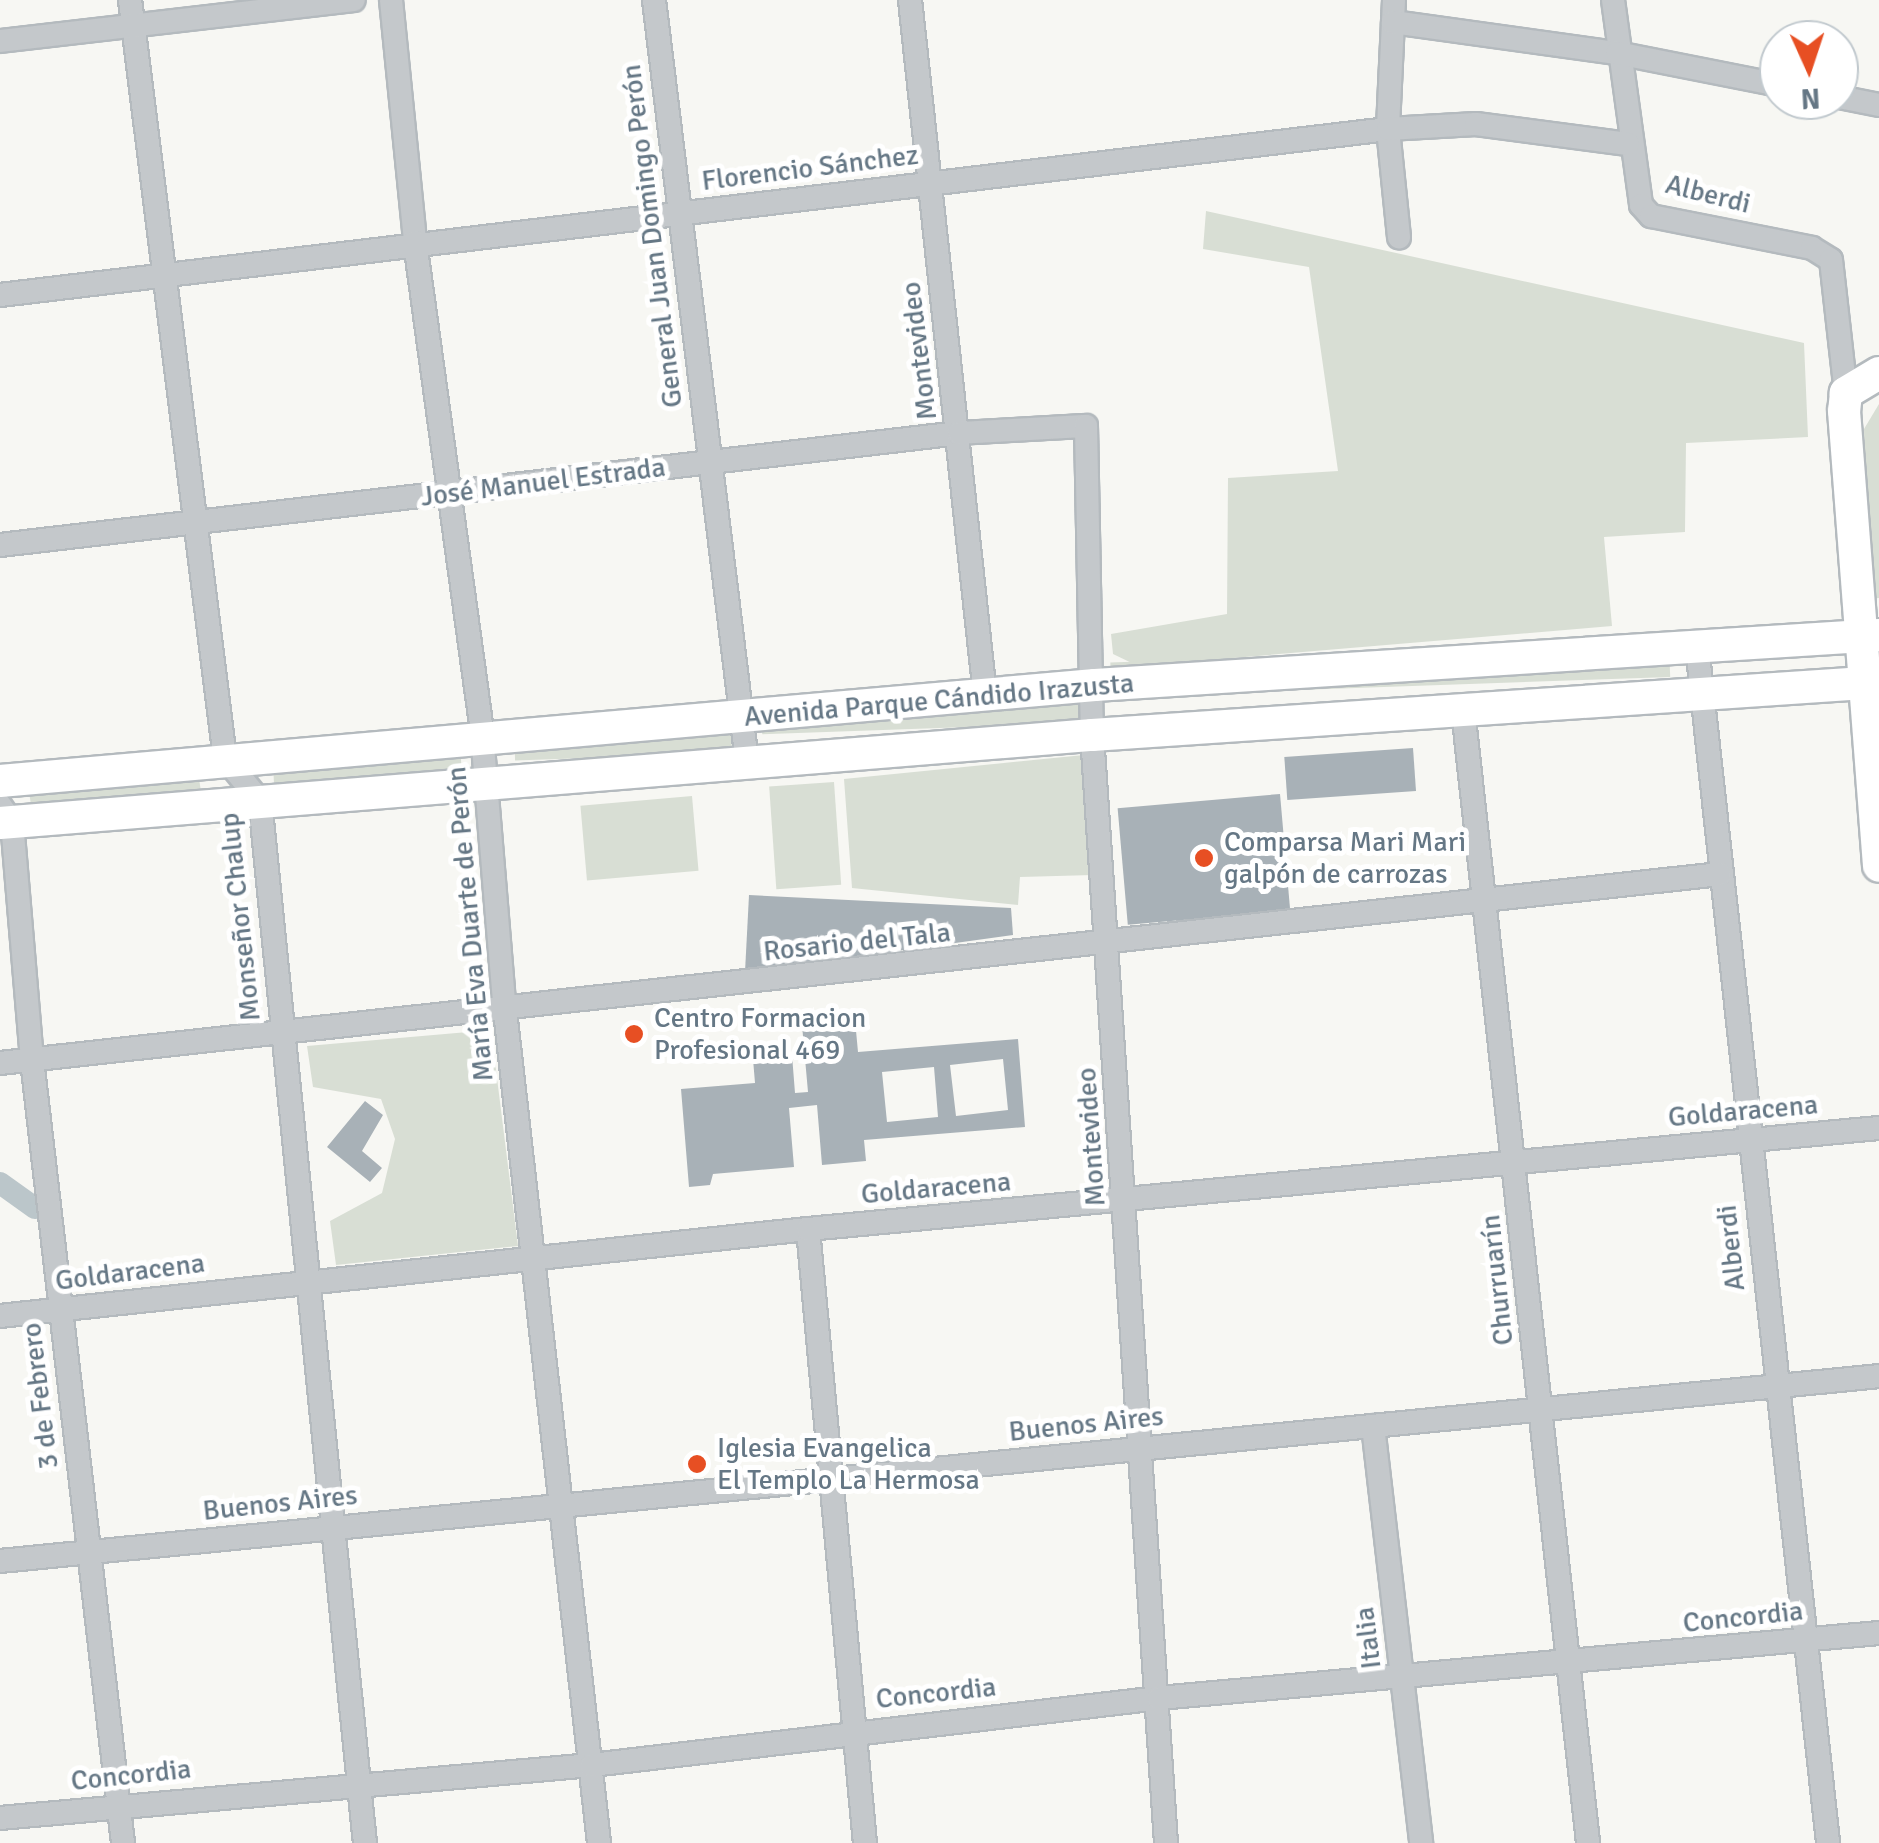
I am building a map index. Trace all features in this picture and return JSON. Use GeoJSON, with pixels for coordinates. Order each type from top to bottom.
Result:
{"type":"FeatureCollection","features":[{"type":"Feature","properties":{"kind":"main road"},"geometry":{"type":"LineString","coordinates":[[1879,373],[1846,393],[1870,635],[1879,866]]}},
{"type":"Feature","properties":{"kind":"main road","name":"Avenida Parque Cándido Irazusta"},"geometry":{"type":"LineString","coordinates":[[0,781],[482,734],[739,717],[1095,685],[1870,635]]}},
{"type":"Feature","properties":{"kind":"main road","name":"Avenida Parque Cándido Irazusta"},"geometry":{"type":"LineString","coordinates":[[4,817],[260,801],[1092,735],[1871,682]]}},
{"type":"Feature","properties":{"kind":"street"},"geometry":{"type":"LineString","coordinates":[[130,0],[160,276],[225,758]]}},
{"type":"Feature","properties":{"kind":"street"},"geometry":{"type":"LineString","coordinates":[[0,41],[354,0]]}},
{"type":"Feature","properties":{"kind":"street","name":"María Eva Duarte de Perón"},"geometry":{"type":"LineString","coordinates":[[391,0],[416,242],[488,782],[505,1011],[600,1843]]}},
{"type":"Feature","properties":{"kind":"street","name":"General Juan Domingo Perón"},"geometry":{"type":"LineString","coordinates":[[654,0],[747,762]]}},
{"type":"Feature","properties":{"kind":"street","name":"Montevideo"},"geometry":{"type":"LineString","coordinates":[[910,0],[985,695]]}},
{"type":"Feature","properties":{"kind":"street","name":"Alberdi"},"geometry":{"type":"LineString","coordinates":[[1613,0],[1628,144],[1642,205],[1651,216],[1812,248],[1830,260],[1846,393]]}},
{"type":"Feature","properties":{"kind":"street"},"geometry":{"type":"LineString","coordinates":[[1399,237],[1388,129],[1394,11],[1759,81]]}},
{"type":"Feature","properties":{"kind":"street","name":"Florencio Sánchez"},"geometry":{"type":"LineString","coordinates":[[0,295],[416,242],[683,214],[1388,129],[1476,124],[1628,144]]}},
{"type":"Feature","properties":{"kind":"street","name":"Montevideo"},"geometry":{"type":"LineString","coordinates":[[1086,426],[1095,685],[1092,735],[1109,944],[1166,1843]]}},
{"type":"Feature","properties":{"kind":"street","name":"José Manuel Estrada"},"geometry":{"type":"LineString","coordinates":[[0,545],[194,519],[958,433],[1086,426]]}},
{"type":"Feature","properties":{"kind":"street","name":"Alberdi"},"geometry":{"type":"LineString","coordinates":[[1697,646],[1699,694],[1775,1386],[1810,1640],[1828,1843]]}},
{"type":"Feature","properties":{"kind":"street","name":"Churruarín"},"geometry":{"type":"LineString","coordinates":[[1463,710],[1588,1843]]}},
{"type":"Feature","properties":{"kind":"street","name":"Monseñor Chalup"},"geometry":{"type":"LineString","coordinates":[[225,758],[260,801],[365,1843]]}},
{"type":"Feature","properties":{"kind":"street","name":"3 de Febrero"},"geometry":{"type":"LineString","coordinates":[[4,817],[123,1843]]}},
{"type":"Feature","properties":{"kind":"street","name":"Rosario del Tala"},"geometry":{"type":"LineString","coordinates":[[0,1062],[282,1036],[1720,874]]}},
{"type":"Feature","properties":{"kind":"street","name":"Goldaracena"},"geometry":{"type":"LineString","coordinates":[[0,1316],[808,1229],[1879,1128]]}},
{"type":"Feature","properties":{"kind":"street"},"geometry":{"type":"LineString","coordinates":[[808,1229],[865,1843]]}},
{"type":"Feature","properties":{"kind":"street","name":"Buenos Aires"},"geometry":{"type":"LineString","coordinates":[[0,1561],[1879,1376]]}},
{"type":"Feature","properties":{"kind":"street","name":"Italia"},"geometry":{"type":"LineString","coordinates":[[1372,1426],[1421,1843]]}},
{"type":"Feature","properties":{"kind":"street","name":"Concordia"},"geometry":{"type":"LineString","coordinates":[[0,1818],[360,1782],[592,1765],[1158,1698],[1404,1680],[1879,1633]]}},
{"type":"Feature","properties":{"kind":"shaded area"},"geometry":{"type":"Polygon","coordinates":[[[1206,211],[1804,343],[1808,437],[1686,443],[1685,532],[1604,537],[1612,626],[1138,666],[1113,654],[1111,634],[1227,614],[1228,478],[1338,471],[1309,267],[1203,249],[1206,211]]]}},
{"type":"Feature","properties":{"kind":"shaded area"},"geometry":{"type":"Polygon","coordinates":[[[1879,404],[1879,598],[1867,599],[1864,429],[1879,404]]]}},
{"type":"Feature","properties":{"kind":"shaded area"},"geometry":{"type":"Polygon","coordinates":[[[1669,643],[1670,677],[1112,696],[1110,663],[1669,643]]]}},
{"type":"Feature","properties":{"kind":"shaded area"},"geometry":{"type":"Polygon","coordinates":[[[1081,694],[1082,723],[762,734],[761,705],[1081,694]]]}},
{"type":"Feature","properties":{"kind":"shaded area"},"geometry":{"type":"Polygon","coordinates":[[[731,726],[732,753],[515,761],[514,734],[731,726]]]}},
{"type":"Feature","properties":{"kind":"shaded area"},"geometry":{"type":"Polygon","coordinates":[[[460,740],[462,773],[274,783],[272,750],[460,740]]]}},
{"type":"Feature","properties":{"kind":"shaded area"},"geometry":{"type":"Polygon","coordinates":[[[1084,755],[1093,875],[1020,877],[1018,905],[852,888],[844,779],[1084,755]]]}},
{"type":"Feature","properties":{"kind":"shaded area"},"geometry":{"type":"Polygon","coordinates":[[[197,766],[202,796],[34,822],[29,793],[197,766]]]}},
{"type":"Feature","properties":{"kind":"shaded area"},"geometry":{"type":"Polygon","coordinates":[[[834,782],[841,885],[776,889],[769,787],[834,782]]]}},
{"type":"Feature","properties":{"kind":"shaded area"},"geometry":{"type":"Polygon","coordinates":[[[692,796],[699,871],[587,880],[580,806],[692,796]]]}},
{"type":"Feature","properties":{"kind":"shaded area"},"geometry":{"type":"Polygon","coordinates":[[[491,1030],[518,1246],[336,1265],[330,1221],[382,1193],[395,1139],[381,1099],[313,1087],[307,1046],[491,1030]]]}},
{"type":"Feature","properties":{"kind":"building"},"geometry":{"type":"Polygon","coordinates":[[[1413,748],[1416,791],[1287,800],[1284,757],[1413,748]]]}},
{"type":"Feature","properties":{"kind":"building","name":"Comparsa Mari Mari galpón de carrozas"},"geometry":{"type":"Polygon","coordinates":[[[1280,794],[1290,911],[1128,925],[1118,808],[1280,794]]]}},
{"type":"Feature","properties":{"kind":"building"},"geometry":{"type":"Polygon","coordinates":[[[749,895],[1011,908],[1013,935],[745,972],[749,895]]]}},
{"type":"Feature","properties":{"kind":"building"},"geometry":{"type":"Polygon","coordinates":[[[855,1020],[858,1052],[1018,1039],[1025,1127],[864,1140],[866,1161],[822,1165],[817,1105],[789,1108],[794,1167],[713,1174],[710,1185],[689,1187],[681,1089],[755,1083],[753,1059],[792,1055],[795,1093],[808,1092],[802,1025],[855,1020]],[[1003,1059],[950,1065],[956,1116],[1008,1110],[1003,1059]],[[934,1067],[882,1072],[887,1122],[938,1117],[934,1067]]]}},
{"type":"Feature","properties":{"kind":"building"},"geometry":{"type":"Polygon","coordinates":[[[365,1101],[383,1115],[362,1151],[382,1168],[370,1182],[327,1147],[365,1101]]]}},
{"type":"Feature","properties":{"kind":"waterway"},"geometry":{"type":"LineString","coordinates":[[0,1183],[35,1208]]}},
{"type":"Feature","properties":{"kind":"place","name":"Comparsa Mari Mari galpón de carrozas"},"geometry":{"type":"Point","coordinates":[1204,858]}},
{"type":"Feature","properties":{"kind":"place","name":"Centro Formacion Profesional 469"},"geometry":{"type":"Point","coordinates":[634,1034]}},
{"type":"Feature","properties":{"kind":"place","name":"Iglesia Evangelica El Templo La Hermosa"},"geometry":{"type":"Point","coordinates":[697,1464]}}]}
